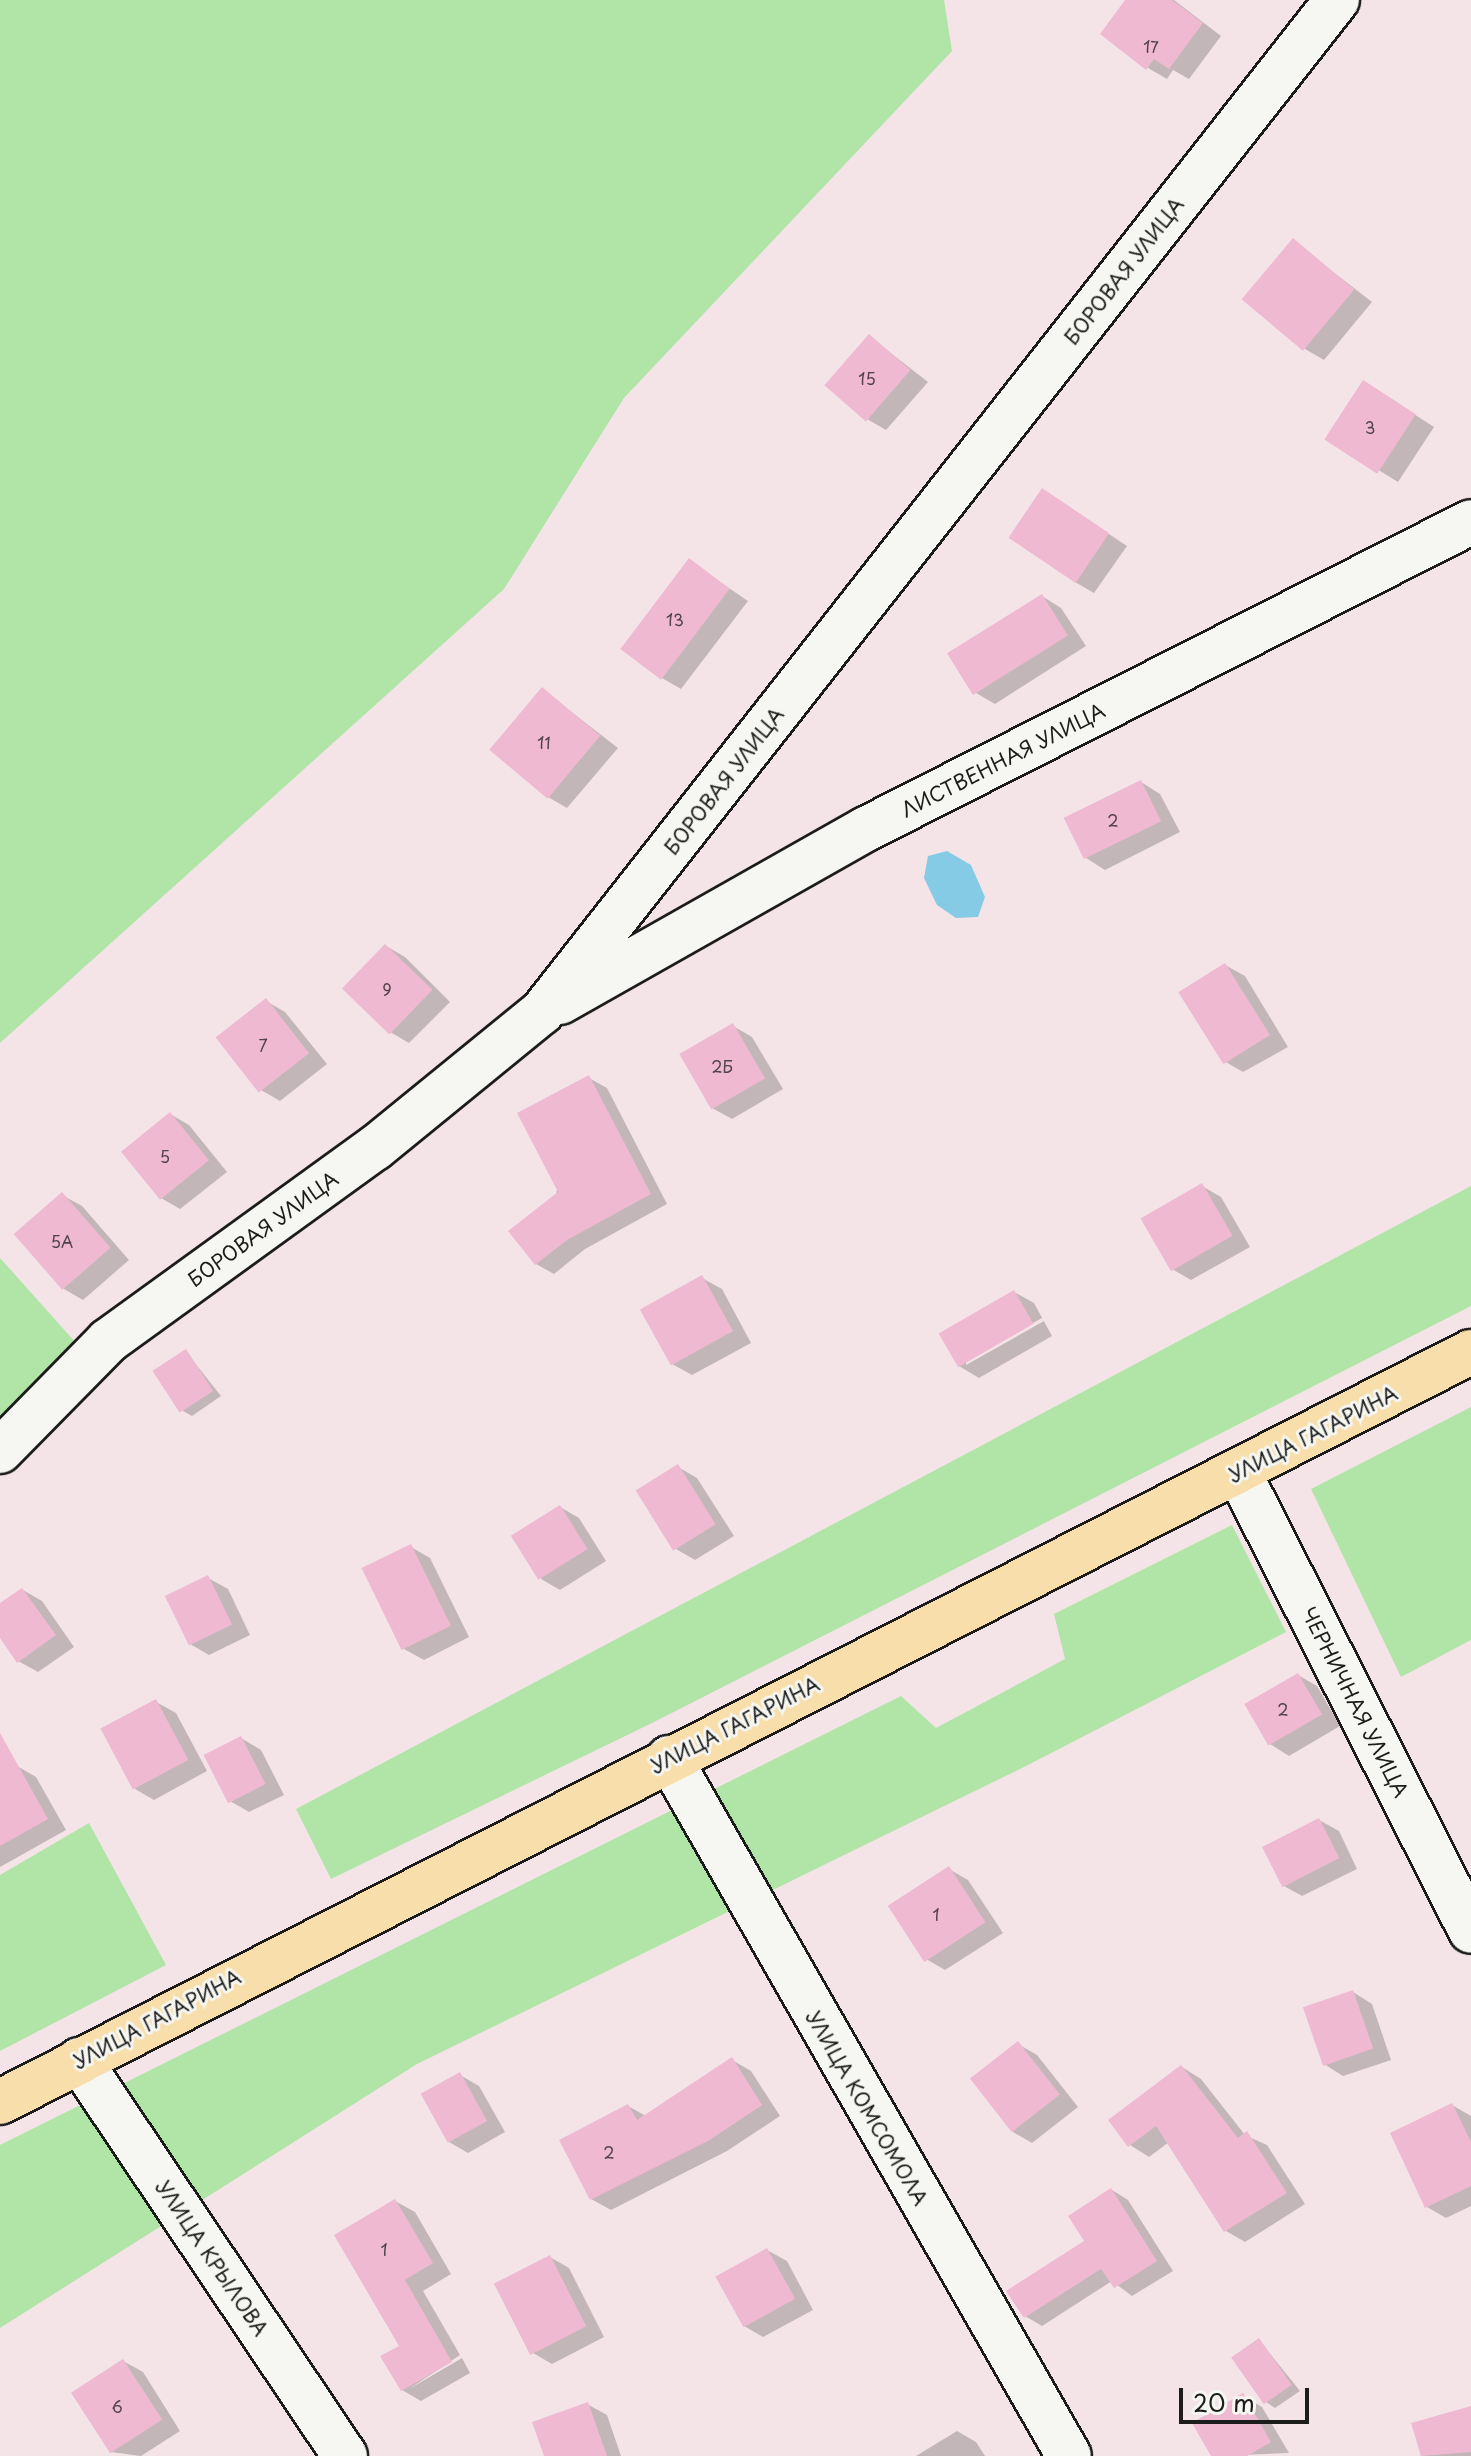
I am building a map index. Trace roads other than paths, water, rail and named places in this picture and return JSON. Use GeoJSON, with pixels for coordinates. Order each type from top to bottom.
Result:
{"type":"FeatureCollection","features":[{"type":"Feature","properties":{"kind":"main road","name":"УЛИЦА ГАГАРИНА"},"geometry":{"type":"LineString","coordinates":[[0,2102],[669,1758],[1239,1473],[1471,1352]]}},
{"type":"Feature","properties":{"kind":"street","name":"БОРОВАЯ УЛИЦА"},"geometry":{"type":"LineString","coordinates":[[0,1451],[108,1341],[375,1148],[542,1012],[1337,0]]}},
{"type":"Feature","properties":{"kind":"street","name":"ЛИСТВЕННАЯ УЛИЦА"},"geometry":{"type":"LineString","coordinates":[[542,1012],[866,829],[1471,522]]}},
{"type":"Feature","properties":{"kind":"street","name":"ЧЕРНИЧНАЯ УЛИЦА"},"geometry":{"type":"LineString","coordinates":[[1239,1473],[1471,1931]]}},
{"type":"Feature","properties":{"kind":"street","name":"УЛИЦА КОМСОМОЛА"},"geometry":{"type":"LineString","coordinates":[[669,1758],[1069,2456]]}},
{"type":"Feature","properties":{"kind":"street","name":"УЛИЦА КРЫЛОВА"},"geometry":{"type":"LineString","coordinates":[[79,2060],[345,2456]]}},
{"type":"Feature","properties":{"kind":"water"},"geometry":{"type":"Polygon","coordinates":[[[947,851],[971,865],[985,897],[978,917],[956,918],[937,905],[924,878],[928,856],[947,851]]]}}]}
